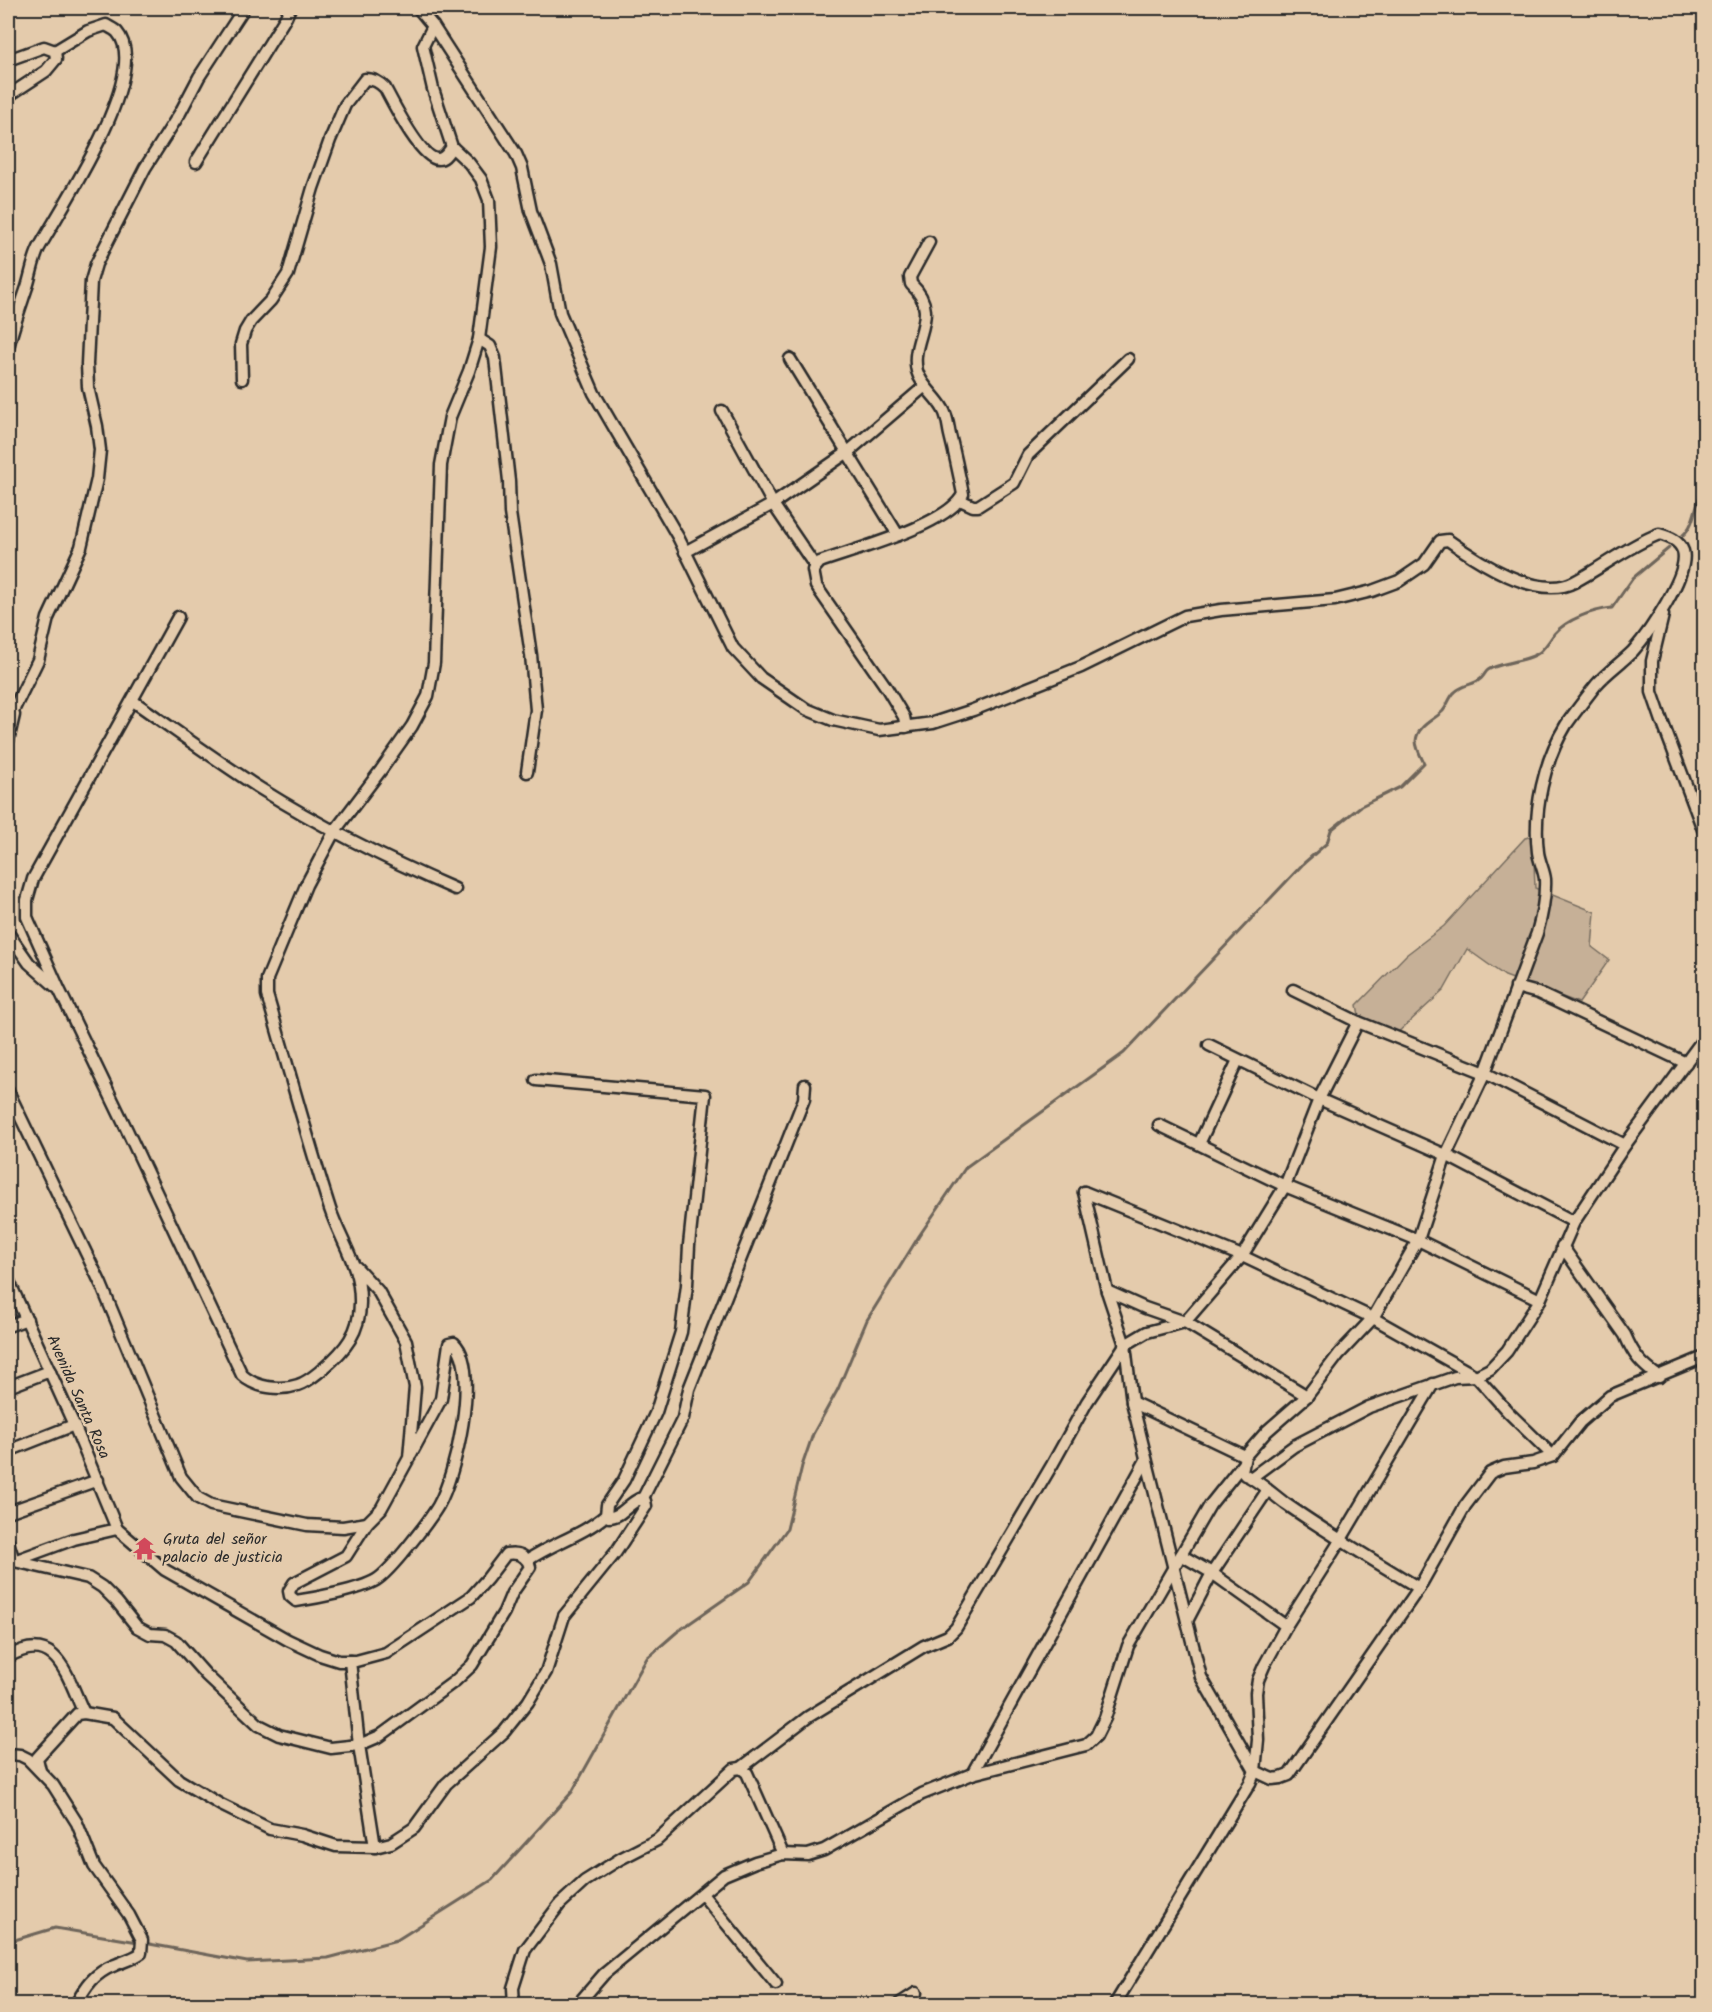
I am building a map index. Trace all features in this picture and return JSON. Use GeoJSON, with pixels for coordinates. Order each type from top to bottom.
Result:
{"type":"FeatureCollection","features":[{"type":"Feature","properties":{"kind":"street"},"geometry":{"type":"LineString","coordinates":[[8,722],[38,660],[48,618],[81,548],[97,479],[100,450],[88,387],[87,364],[91,282],[96,264],[145,168],[180,113],[199,77],[244,8]]}},
{"type":"Feature","properties":{"kind":"street"},"geometry":{"type":"LineString","coordinates":[[196,162],[290,8]]}},
{"type":"Feature","properties":{"kind":"street"},"geometry":{"type":"LineString","coordinates":[[418,8],[433,26],[516,154],[522,168],[531,212],[551,264],[560,313],[594,393],[685,552],[733,648],[761,678],[806,709],[833,720],[879,730],[933,723],[973,710],[1081,667],[1185,616],[1221,610],[1335,600],[1372,591],[1399,580],[1424,564],[1440,541],[1448,540],[1476,560],[1500,573],[1552,588],[1572,584],[1644,540],[1659,534],[1672,537],[1680,545],[1684,554],[1679,574],[1664,608],[1647,634],[1597,684],[1566,725],[1549,761],[1538,810],[1538,852],[1545,877],[1543,912],[1485,1073],[1446,1155],[1418,1240],[1373,1318],[1339,1354],[1307,1396],[1267,1431],[1210,1505],[1128,1646],[1105,1718],[1096,1736],[1086,1745],[972,1774],[922,1794],[824,1850],[808,1855],[783,1854],[724,1875],[604,1974],[578,2004]]}},
{"type":"Feature","properties":{"kind":"street"},"geometry":{"type":"LineString","coordinates":[[8,348],[38,251],[76,186],[107,126],[118,97],[122,77],[124,62],[122,40],[116,31],[106,25],[88,31],[55,51]]}},
{"type":"Feature","properties":{"kind":"street"},"geometry":{"type":"LineString","coordinates":[[178,617],[33,879],[27,900],[27,917],[58,989],[242,1376],[249,1382],[275,1388],[295,1386],[309,1381],[343,1352],[356,1331],[360,1303],[356,1267],[331,1211],[267,994],[267,979],[306,885],[334,832],[381,771],[412,726],[428,696],[434,663],[441,465],[450,417],[479,339],[491,248],[489,200],[481,179],[470,163],[452,147],[433,89],[423,46],[433,26]]}},
{"type":"Feature","properties":{"kind":"street"},"geometry":{"type":"LineString","coordinates":[[8,60],[44,47],[55,51]]}},
{"type":"Feature","properties":{"kind":"street"},"geometry":{"type":"LineString","coordinates":[[8,96],[52,66],[56,58],[55,51]]}},
{"type":"Feature","properties":{"kind":"street"},"geometry":{"type":"LineString","coordinates":[[242,380],[242,344],[245,332],[251,321],[277,293],[288,274],[322,161],[345,105],[360,84],[365,79],[379,82],[429,156],[435,159],[441,158],[452,147]]}},
{"type":"Feature","properties":{"kind":"street"},"geometry":{"type":"LineString","coordinates":[[906,727],[904,717],[886,687],[816,586],[813,570],[820,562],[898,536],[943,514],[960,500],[963,494],[944,409],[925,386],[917,371],[925,304],[911,284],[910,277],[929,242]]}},
{"type":"Feature","properties":{"kind":"street"},"geometry":{"type":"LineString","coordinates":[[479,339],[490,346],[495,358],[509,481],[510,513],[531,655],[536,710],[527,772]]}},
{"type":"Feature","properties":{"kind":"street"},"geometry":{"type":"LineString","coordinates":[[790,359],[898,536]]}},
{"type":"Feature","properties":{"kind":"street"},"geometry":{"type":"LineString","coordinates":[[960,500],[972,506],[978,506],[1010,488],[1028,455],[1128,359]]}},
{"type":"Feature","properties":{"kind":"street"},"geometry":{"type":"LineString","coordinates":[[685,552],[773,504],[848,452],[925,386]]}},
{"type":"Feature","properties":{"kind":"street"},"geometry":{"type":"LineString","coordinates":[[722,411],[773,504],[815,566]]}},
{"type":"Feature","properties":{"kind":"street"},"geometry":{"type":"LineString","coordinates":[[1664,608],[1652,661],[1652,692],[1704,832]]}},
{"type":"Feature","properties":{"kind":"street"},"geometry":{"type":"LineString","coordinates":[[133,701],[260,788],[334,832],[386,859],[455,889]]}},
{"type":"Feature","properties":{"kind":"street"},"geometry":{"type":"LineString","coordinates":[[8,741],[16,708]]}},
{"type":"Feature","properties":{"kind":"street"},"geometry":{"type":"LineString","coordinates":[[8,933],[29,963],[58,989]]}},
{"type":"Feature","properties":{"kind":"street"},"geometry":{"type":"LineString","coordinates":[[1516,987],[1538,993],[1686,1063]]}},
{"type":"Feature","properties":{"kind":"street"},"geometry":{"type":"LineString","coordinates":[[1293,990],[1358,1022],[1485,1073],[1625,1145]]}},
{"type":"Feature","properties":{"kind":"street"},"geometry":{"type":"LineString","coordinates":[[514,2004],[513,1988],[525,1950],[560,1904],[585,1881],[657,1840],[734,1769],[741,1768],[808,1717],[924,1646],[948,1636],[956,1628],[1087,1402],[1125,1345],[1147,1332],[1185,1322],[1242,1256],[1285,1186],[1319,1099],[1358,1022]]}},
{"type":"Feature","properties":{"kind":"street"},"geometry":{"type":"LineString","coordinates":[[1252,1477],[1294,1446],[1336,1422],[1369,1407],[1455,1377],[1476,1376],[1490,1369],[1507,1351],[1540,1300],[1574,1222],[1625,1145],[1704,1038]]}},
{"type":"Feature","properties":{"kind":"street"},"geometry":{"type":"LineString","coordinates":[[1209,1045],[1319,1099],[1446,1155],[1574,1222]]}},
{"type":"Feature","properties":{"kind":"street"},"geometry":{"type":"LineString","coordinates":[[1199,1144],[1238,1060]]}},
{"type":"Feature","properties":{"kind":"street"},"geometry":{"type":"LineString","coordinates":[[528,1560],[546,1548],[592,1527],[606,1515],[607,1505],[624,1480],[656,1412],[681,1332],[705,1095],[536,1080]]}},
{"type":"Feature","properties":{"kind":"street"},"geometry":{"type":"LineString","coordinates":[[606,1515],[615,1517],[634,1501],[643,1498],[683,1418],[689,1389],[804,1099],[805,1085]]}},
{"type":"Feature","properties":{"kind":"street"},"geometry":{"type":"LineString","coordinates":[[8,1091],[101,1284],[181,1477],[198,1498],[211,1505],[307,1525],[343,1527],[367,1523]]}},
{"type":"Feature","properties":{"kind":"street"},"geometry":{"type":"LineString","coordinates":[[1159,1125],[1285,1186],[1418,1240],[1540,1300]]}},
{"type":"Feature","properties":{"kind":"street"},"geometry":{"type":"LineString","coordinates":[[1553,1456],[1508,1412],[1476,1376],[1373,1318],[1242,1256],[1084,1192],[1107,1291],[1125,1345],[1132,1402],[1201,1677],[1255,1771],[1272,1779],[1289,1775],[1419,1588],[1465,1506],[1490,1473],[1504,1467],[1533,1463],[1553,1456],[1580,1422],[1610,1396],[1704,1357]]}},
{"type":"Feature","properties":{"kind":"street"},"geometry":{"type":"LineString","coordinates":[[1562,1246],[1625,1335],[1642,1365],[1659,1377]]}},
{"type":"Feature","properties":{"kind":"street"},"geometry":{"type":"LineString","coordinates":[[356,1267],[378,1291],[406,1341],[415,1386],[409,1458]]}},
{"type":"Feature","properties":{"kind":"street","name":"Avenida Santa Rosa"},"geometry":{"type":"LineString","coordinates":[[8,1279],[98,1480],[117,1529]]}},
{"type":"Feature","properties":{"kind":"street"},"geometry":{"type":"LineString","coordinates":[[1107,1291],[1185,1322],[1307,1396]]}},
{"type":"Feature","properties":{"kind":"street"},"geometry":{"type":"LineString","coordinates":[[8,1326],[27,1319]]}},
{"type":"Feature","properties":{"kind":"street"},"geometry":{"type":"LineString","coordinates":[[454,1343],[462,1353],[464,1362],[466,1398],[456,1456],[438,1505],[388,1570],[376,1580],[311,1599],[296,1601],[290,1596],[294,1583],[346,1556],[367,1523],[381,1509],[441,1399],[449,1344],[454,1343]]}},
{"type":"Feature","properties":{"kind":"street"},"geometry":{"type":"LineString","coordinates":[[8,1387],[50,1371]]}},
{"type":"Feature","properties":{"kind":"street"},"geometry":{"type":"LineString","coordinates":[[1115,2004],[1250,1783],[1255,1771],[1258,1740],[1256,1693],[1258,1680],[1286,1626],[1340,1541],[1433,1384]]}},
{"type":"Feature","properties":{"kind":"street"},"geometry":{"type":"LineString","coordinates":[[1132,1402],[1244,1461]]}},
{"type":"Feature","properties":{"kind":"street"},"geometry":{"type":"LineString","coordinates":[[8,1451],[74,1425]]}},
{"type":"Feature","properties":{"kind":"street"},"geometry":{"type":"LineString","coordinates":[[972,1774],[1146,1460]]}},
{"type":"Feature","properties":{"kind":"street"},"geometry":{"type":"LineString","coordinates":[[1244,1461],[1242,1471],[1245,1475],[1252,1477],[1267,1491],[1340,1541],[1419,1588]]}},
{"type":"Feature","properties":{"kind":"street"},"geometry":{"type":"LineString","coordinates":[[8,1512],[98,1480]]}},
{"type":"Feature","properties":{"kind":"street"},"geometry":{"type":"LineString","coordinates":[[1186,1621],[1212,1573],[1267,1491]]}},
{"type":"Feature","properties":{"kind":"street"},"geometry":{"type":"LineString","coordinates":[[40,1771],[37,1758],[76,1713],[113,1718],[179,1780],[221,1805],[270,1829],[302,1835],[336,1846],[375,1847],[391,1844],[414,1828],[446,1784],[492,1744],[522,1709],[546,1672],[564,1616],[616,1552],[646,1506],[643,1498]]}},
{"type":"Feature","properties":{"kind":"street"},"geometry":{"type":"LineString","coordinates":[[117,1529],[149,1558],[179,1579],[288,1641],[339,1661],[350,1661],[386,1653],[471,1597],[506,1554],[515,1552],[528,1560],[530,1568],[512,1593],[504,1612],[472,1665],[436,1696],[380,1736],[359,1745],[331,1748],[279,1735],[259,1725],[206,1675],[176,1641],[165,1635],[150,1634],[137,1627],[110,1595],[88,1578],[11,1563],[74,1539],[117,1529]]}},
{"type":"Feature","properties":{"kind":"street"},"geometry":{"type":"LineString","coordinates":[[8,1542],[11,1563]]}},
{"type":"Feature","properties":{"kind":"street"},"geometry":{"type":"LineString","coordinates":[[1181,1555],[1212,1573],[1286,1626]]}},
{"type":"Feature","properties":{"kind":"street"},"geometry":{"type":"LineString","coordinates":[[8,1657],[27,1649],[44,1649],[58,1658],[84,1713]]}},
{"type":"Feature","properties":{"kind":"street"},"geometry":{"type":"LineString","coordinates":[[350,1661],[359,1745],[375,1847]]}},
{"type":"Feature","properties":{"kind":"street"},"geometry":{"type":"LineString","coordinates":[[8,1754],[20,1755],[28,1759],[52,1785],[77,1823],[94,1866],[129,1915],[142,1940],[141,1953],[133,1959],[99,1972],[88,1982],[76,2004]]}},
{"type":"Feature","properties":{"kind":"street"},"geometry":{"type":"LineString","coordinates":[[741,1768],[747,1773],[783,1854]]}},
{"type":"Feature","properties":{"kind":"street"},"geometry":{"type":"LineString","coordinates":[[702,1894],[776,1984]]}},
{"type":"Feature","properties":{"kind":"street"},"geometry":{"type":"LineString","coordinates":[[899,2004],[916,1993]]}},
{"type":"Feature","properties":{"kind":"shaded area"},"geometry":{"type":"Polygon","coordinates":[[[1533,836],[1535,888],[1595,912],[1592,947],[1609,960],[1579,1003],[1505,976],[1467,949],[1444,990],[1396,1034],[1359,1015],[1357,1005],[1406,955],[1444,926],[1525,838],[1533,836]]]}},
{"type":"Feature","properties":{"kind":"waterway"},"geometry":{"type":"LineString","coordinates":[[1704,427],[1700,445],[1704,447]]}},
{"type":"Feature","properties":{"kind":"waterway"},"geometry":{"type":"LineString","coordinates":[[1683,535],[1693,519],[1704,487]]}},
{"type":"Feature","properties":{"kind":"waterway"},"geometry":{"type":"LineString","coordinates":[[144,1943],[247,1962],[328,1958],[397,1940],[492,1880],[572,1792],[647,1658],[677,1632],[749,1582],[787,1529],[802,1466],[813,1434],[838,1389],[867,1320],[919,1236],[966,1167],[1124,1053],[1303,864],[1327,843],[1331,830],[1361,806],[1400,787],[1424,763],[1416,744],[1419,731],[1443,711],[1455,692],[1461,687],[1477,682],[1493,667],[1521,660],[1540,652],[1559,629],[1573,620],[1589,613],[1612,608],[1633,578],[1669,548]]}},
{"type":"Feature","properties":{"kind":"waterway"},"geometry":{"type":"LineString","coordinates":[[8,1942],[55,1928],[138,1942]]}},
{"type":"Feature","properties":{"kind":"place","name":"Gruta del señor palacio de justicia"},"geometry":{"type":"Point","coordinates":[145,1548]}}]}
